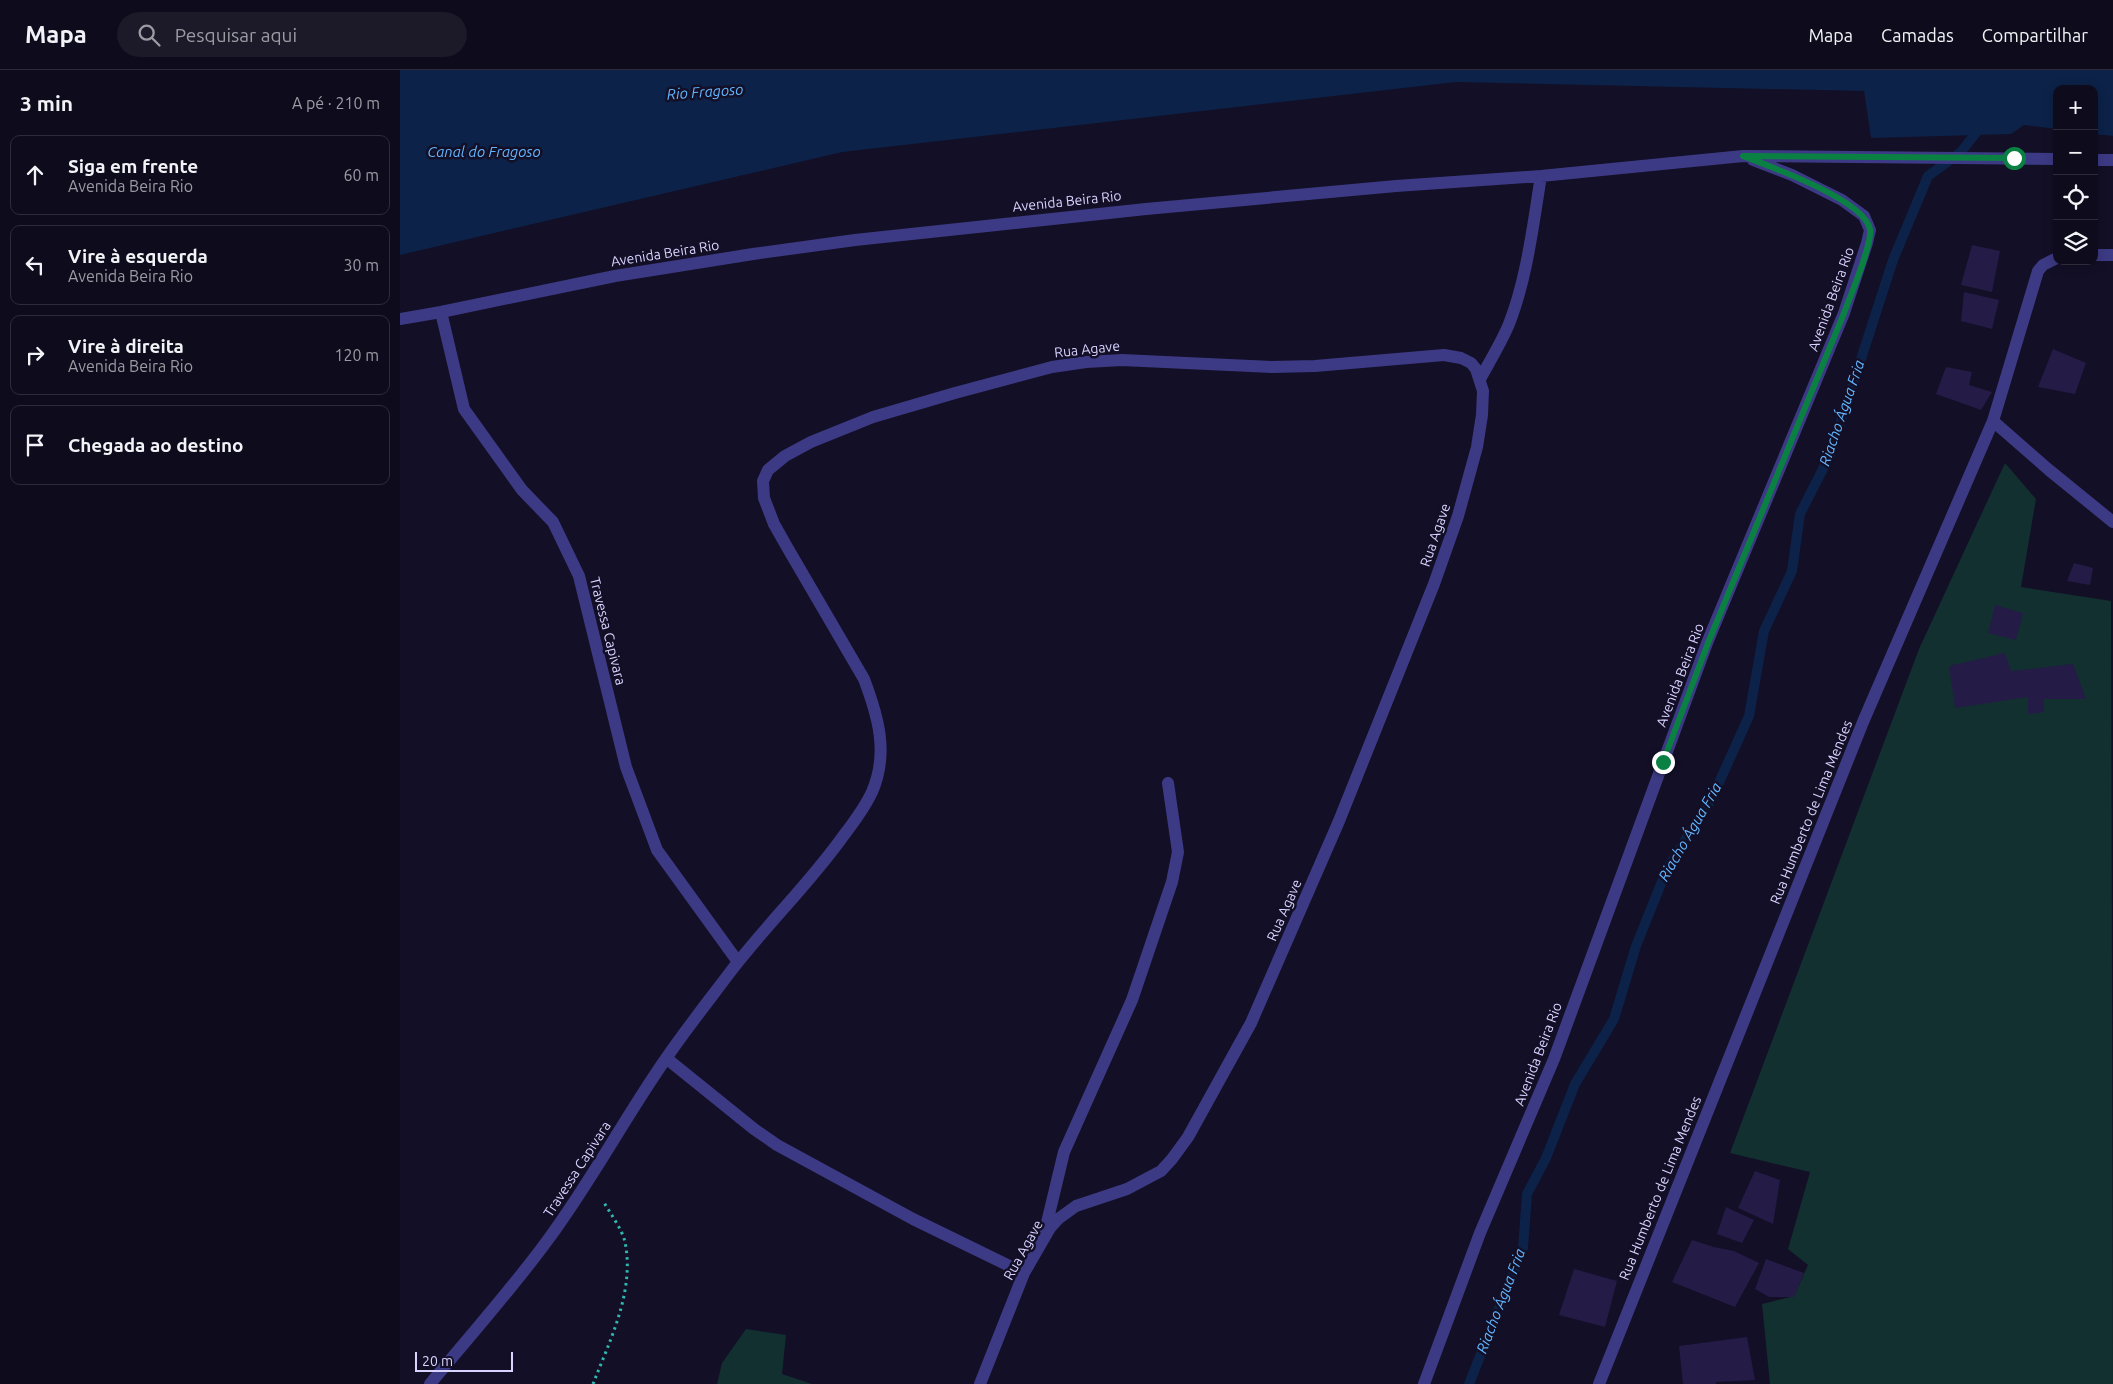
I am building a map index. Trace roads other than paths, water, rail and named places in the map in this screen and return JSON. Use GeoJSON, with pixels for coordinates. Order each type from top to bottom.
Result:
{"type":"FeatureCollection","features":[{"type":"Feature","properties":{"kind":"street","name":"Avenida Beira Rio"},"geometry":{"type":"LineString","coordinates":[[1424,1384],[1480,1233],[1554,1059],[1708,643],[1844,313],[1867,243],[1870,230],[1864,216],[1842,200],[1792,175],[1743,156]]}},
{"type":"Feature","properties":{"kind":"street","name":"Avenida Beira Rio"},"geometry":{"type":"LineString","coordinates":[[400,319],[615,276],[855,240],[1146,209],[1396,186],[1541,176],[1743,156],[2053,159]]}},
{"type":"Feature","properties":{"kind":"street"},"geometry":{"type":"LineString","coordinates":[[2098,160],[2113,160]]}},
{"type":"Feature","properties":{"kind":"street"},"geometry":{"type":"LineString","coordinates":[[1480,379],[1504,335],[1514,311],[1530,241],[1541,176]]}},
{"type":"Feature","properties":{"kind":"street"},"geometry":{"type":"LineString","coordinates":[[2098,255],[2113,255]]}},
{"type":"Feature","properties":{"kind":"street","name":"Rua Humberto de Lima Mendes"},"geometry":{"type":"LineString","coordinates":[[1599,1384],[1863,722],[1993,421],[2038,271],[2042,266],[2053,260]]}},
{"type":"Feature","properties":{"kind":"street","name":"Travessa Capivara"},"geometry":{"type":"LineString","coordinates":[[442,312],[464,409],[522,490],[553,522],[579,576],[626,767],[657,850],[738,962]]}},
{"type":"Feature","properties":{"kind":"street","name":"Rua Agave"},"geometry":{"type":"LineString","coordinates":[[787,547],[768,510],[763,488],[763,481],[768,470],[785,456],[812,442],[873,417],[1052,367],[1086,362],[1122,360],[1280,367],[1444,356],[1461,358],[1472,364],[1480,379],[1483,391],[1477,447],[1455,524],[1434,584],[1340,822],[1251,1023],[1188,1137],[1161,1171],[1140,1183],[1085,1202],[1069,1210],[1050,1228],[1024,1273],[980,1384]]}},
{"type":"Feature","properties":{"kind":"street"},"geometry":{"type":"LineString","coordinates":[[1993,421],[2113,522]]}},
{"type":"Feature","properties":{"kind":"street","name":"Travessa Capivara"},"geometry":{"type":"LineString","coordinates":[[430,1384],[547,1241],[590,1178],[666,1058],[738,962],[828,857],[872,793],[880,768],[882,747],[880,727],[864,679],[787,547]]}},
{"type":"Feature","properties":{"kind":"street"},"geometry":{"type":"LineString","coordinates":[[1042,1244],[1064,1152],[1132,1000],[1172,882],[1178,852],[1168,783]]}},
{"type":"Feature","properties":{"kind":"street"},"geometry":{"type":"LineString","coordinates":[[666,1058],[754,1130],[777,1146],[913,1219],[1024,1273]]}},
{"type":"Feature","properties":{"kind":"water","name":"Canal do Fragoso"},"geometry":{"type":"Polygon","coordinates":[[[400,70],[2113,70],[2113,136],[2098,134],[2098,85],[2053,85],[2053,129],[2024,125],[2011,134],[1871,138],[1864,91],[1456,82],[842,152],[400,255],[400,70]]]}},
{"type":"Feature","properties":{"kind":"waterway","name":"Riacho Água Fria"},"geometry":{"type":"LineString","coordinates":[[1469,1384],[1523,1248],[1527,1194],[1546,1158],[1575,1084],[1614,1019],[1636,946],[1667,869],[1712,798],[1749,716],[1764,631],[1792,571],[1800,514],[1830,455],[1893,260],[1928,176],[1961,152],[1982,125]]}},
{"type":"Feature","properties":{"kind":"water label","name":"Rio Fragoso"},"geometry":{"type":"Point","coordinates":[705,92]}}]}
